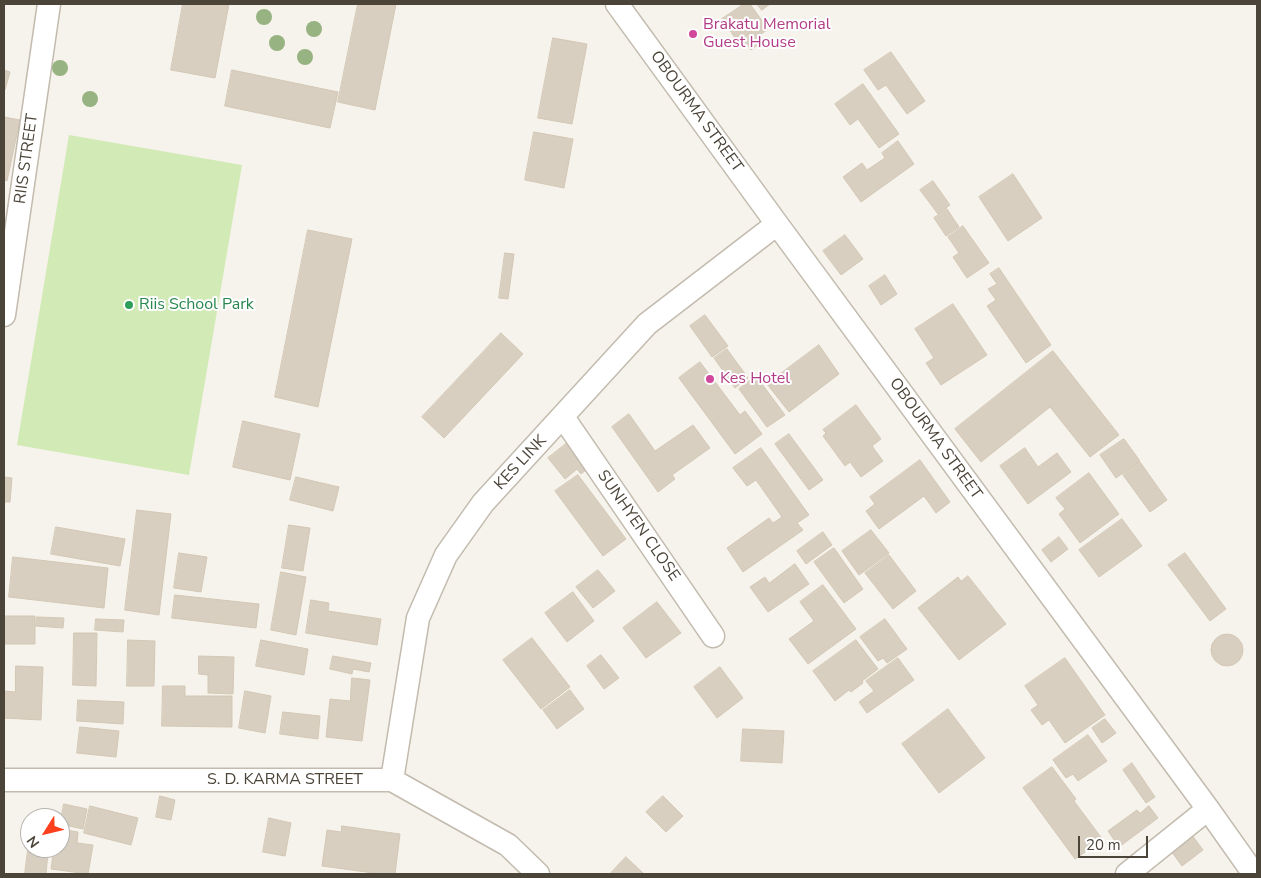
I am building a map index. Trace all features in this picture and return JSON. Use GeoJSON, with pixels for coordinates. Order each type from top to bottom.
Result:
{"type":"FeatureCollection","features":[{"type":"Feature","properties":{"kind":"street","name":"RIIS STREET"},"geometry":{"type":"LineString","coordinates":[[4,315],[50,4]]}},
{"type":"Feature","properties":{"kind":"street","name":"OBOURMA STREET"},"geometry":{"type":"LineString","coordinates":[[617,4],[1254,874]]}},
{"type":"Feature","properties":{"kind":"street","name":"KES LINK"},"geometry":{"type":"LineString","coordinates":[[392,780],[418,618],[446,555],[483,503],[647,324],[777,224]]}},
{"type":"Feature","properties":{"kind":"street","name":"SUNHYEN CLOSE"},"geometry":{"type":"LineString","coordinates":[[563,417],[713,636]]}},
{"type":"Feature","properties":{"kind":"street","name":"S. D. KARMA STREET"},"geometry":{"type":"LineString","coordinates":[[4,780],[392,780],[508,845],[538,874]]}},
{"type":"Feature","properties":{"kind":"street"},"geometry":{"type":"LineString","coordinates":[[1127,874],[1208,809]]}},
{"type":"Feature","properties":{"kind":"green space","name":"Riis School Park"},"geometry":{"type":"Polygon","coordinates":[[[69,135],[242,165],[189,475],[17,445],[69,135]]]}},
{"type":"Feature","properties":{"kind":"building"},"geometry":{"type":"Polygon","coordinates":[[[183,4],[229,4],[215,78],[171,70],[183,4]]]}},
{"type":"Feature","properties":{"kind":"building"},"geometry":{"type":"Polygon","coordinates":[[[358,4],[396,4],[375,110],[338,102],[358,4]]]}},
{"type":"Feature","properties":{"kind":"building"},"geometry":{"type":"Polygon","coordinates":[[[744,4],[750,4],[768,29],[760,35],[764,40],[751,50],[747,44],[742,48],[722,19],[744,4]]]}},
{"type":"Feature","properties":{"kind":"building"},"geometry":{"type":"Polygon","coordinates":[[[757,4],[770,4],[762,10],[757,4]]]}},
{"type":"Feature","properties":{"kind":"building"},"geometry":{"type":"Polygon","coordinates":[[[553,38],[587,44],[572,124],[538,118],[553,38]]]}},
{"type":"Feature","properties":{"kind":"building"},"geometry":{"type":"Polygon","coordinates":[[[891,52],[925,101],[907,114],[886,85],[878,90],[864,70],[891,52]]]}},
{"type":"Feature","properties":{"kind":"building"},"geometry":{"type":"Polygon","coordinates":[[[4,70],[10,72],[5,90],[4,90],[4,70]]]}},
{"type":"Feature","properties":{"kind":"building"},"geometry":{"type":"Polygon","coordinates":[[[232,70],[338,92],[330,128],[225,106],[232,70]]]}},
{"type":"Feature","properties":{"kind":"building"},"geometry":{"type":"Polygon","coordinates":[[[863,84],[899,134],[879,148],[858,119],[850,125],[835,104],[863,84]]]}},
{"type":"Feature","properties":{"kind":"building"},"geometry":{"type":"Polygon","coordinates":[[[4,117],[20,120],[7,181],[4,180],[4,117]]]}},
{"type":"Feature","properties":{"kind":"building"},"geometry":{"type":"Polygon","coordinates":[[[534,132],[573,139],[564,188],[525,180],[534,132]]]}},
{"type":"Feature","properties":{"kind":"building"},"geometry":{"type":"Polygon","coordinates":[[[898,141],[914,164],[861,202],[843,177],[862,163],[867,170],[885,158],[882,153],[898,141]]]}},
{"type":"Feature","properties":{"kind":"building"},"geometry":{"type":"Polygon","coordinates":[[[1013,174],[1042,218],[1008,241],[979,197],[1013,174]]]}},
{"type":"Feature","properties":{"kind":"building"},"geometry":{"type":"Polygon","coordinates":[[[933,181],[950,205],[938,214],[920,190],[933,181]]]}},
{"type":"Feature","properties":{"kind":"building"},"geometry":{"type":"Polygon","coordinates":[[[947,209],[959,227],[946,236],[934,218],[947,209]]]}},
{"type":"Feature","properties":{"kind":"building"},"geometry":{"type":"Polygon","coordinates":[[[963,226],[989,263],[967,278],[953,257],[959,253],[948,237],[963,226]]]}},
{"type":"Feature","properties":{"kind":"building"},"geometry":{"type":"Polygon","coordinates":[[[308,230],[352,239],[318,407],[275,397],[308,230]]]}},
{"type":"Feature","properties":{"kind":"building"},"geometry":{"type":"Polygon","coordinates":[[[845,235],[863,259],[841,275],[823,251],[845,235]]]}},
{"type":"Feature","properties":{"kind":"building"},"geometry":{"type":"Polygon","coordinates":[[[505,253],[514,254],[508,299],[499,298],[505,253]]]}},
{"type":"Feature","properties":{"kind":"building"},"geometry":{"type":"Polygon","coordinates":[[[999,268],[1051,345],[1026,363],[987,306],[996,300],[988,289],[997,284],[990,274],[999,268]]]}},
{"type":"Feature","properties":{"kind":"building"},"geometry":{"type":"Polygon","coordinates":[[[885,275],[897,294],[881,305],[869,286],[885,275]]]}},
{"type":"Feature","properties":{"kind":"building"},"geometry":{"type":"Polygon","coordinates":[[[953,304],[987,355],[941,385],[926,363],[934,358],[915,329],[953,304]]]}},
{"type":"Feature","properties":{"kind":"building"},"geometry":{"type":"Polygon","coordinates":[[[705,315],[728,346],[712,357],[690,326],[705,315]]]}},
{"type":"Feature","properties":{"kind":"building"},"geometry":{"type":"Polygon","coordinates":[[[501,333],[523,354],[444,438],[422,417],[501,333]]]}},
{"type":"Feature","properties":{"kind":"building"},"geometry":{"type":"Polygon","coordinates":[[[819,345],[839,374],[789,412],[767,384],[819,345]]]}},
{"type":"Feature","properties":{"kind":"building"},"geometry":{"type":"Polygon","coordinates":[[[727,349],[748,378],[735,388],[714,358],[727,349]]]}},
{"type":"Feature","properties":{"kind":"building"},"geometry":{"type":"Polygon","coordinates":[[[1053,351],[1119,435],[1090,457],[1050,407],[981,462],[955,429],[1053,351]]]}},
{"type":"Feature","properties":{"kind":"building"},"geometry":{"type":"Polygon","coordinates":[[[700,362],[740,415],[745,411],[762,434],[735,454],[679,378],[700,362]]]}},
{"type":"Feature","properties":{"kind":"building"},"geometry":{"type":"Polygon","coordinates":[[[756,376],[785,415],[767,427],[739,389],[756,376]]]}},
{"type":"Feature","properties":{"kind":"building"},"geometry":{"type":"Polygon","coordinates":[[[856,405],[881,439],[872,446],[883,461],[861,477],[850,462],[845,466],[823,436],[826,433],[823,430],[856,405]]]}},
{"type":"Feature","properties":{"kind":"building"},"geometry":{"type":"Polygon","coordinates":[[[629,414],[655,451],[693,425],[710,448],[672,475],[675,479],[658,492],[612,427],[629,414]]]}},
{"type":"Feature","properties":{"kind":"building"},"geometry":{"type":"Polygon","coordinates":[[[243,421],[300,434],[290,480],[233,467],[243,421]]]}},
{"type":"Feature","properties":{"kind":"building"},"geometry":{"type":"Polygon","coordinates":[[[789,434],[823,480],[809,490],[775,444],[789,434]]]}},
{"type":"Feature","properties":{"kind":"building"},"geometry":{"type":"Polygon","coordinates":[[[1124,439],[1140,461],[1116,478],[1100,455],[1124,439]]]}},
{"type":"Feature","properties":{"kind":"building"},"geometry":{"type":"Polygon","coordinates":[[[571,440],[592,465],[581,474],[577,469],[565,479],[548,458],[571,440]]]}},
{"type":"Feature","properties":{"kind":"building"},"geometry":{"type":"Polygon","coordinates":[[[761,448],[809,515],[797,523],[803,530],[743,572],[727,548],[769,518],[773,523],[782,517],[756,480],[747,486],[733,468],[761,448]]]}},
{"type":"Feature","properties":{"kind":"building"},"geometry":{"type":"Polygon","coordinates":[[[1025,448],[1038,467],[1057,453],[1071,472],[1028,504],[1000,466],[1025,448]]]}},
{"type":"Feature","properties":{"kind":"building"},"geometry":{"type":"Polygon","coordinates":[[[920,460],[950,502],[936,513],[924,496],[879,529],[866,511],[875,504],[870,497],[920,460]]]}},
{"type":"Feature","properties":{"kind":"building"},"geometry":{"type":"Polygon","coordinates":[[[1140,462],[1167,500],[1150,512],[1123,475],[1140,462]]]}},
{"type":"Feature","properties":{"kind":"building"},"geometry":{"type":"Polygon","coordinates":[[[1089,473],[1119,514],[1080,543],[1059,514],[1065,509],[1056,498],[1089,473]]]}},
{"type":"Feature","properties":{"kind":"building"},"geometry":{"type":"Polygon","coordinates":[[[578,475],[626,539],[603,556],[555,491],[578,475]]]}},
{"type":"Feature","properties":{"kind":"building"},"geometry":{"type":"Polygon","coordinates":[[[4,477],[12,478],[10,502],[4,502],[4,477]]]}},
{"type":"Feature","properties":{"kind":"building"},"geometry":{"type":"Polygon","coordinates":[[[296,477],[339,487],[333,511],[290,500],[296,477]]]}},
{"type":"Feature","properties":{"kind":"building"},"geometry":{"type":"Polygon","coordinates":[[[137,510],[171,514],[159,615],[125,610],[137,510]]]}},
{"type":"Feature","properties":{"kind":"building"},"geometry":{"type":"Polygon","coordinates":[[[1122,519],[1142,546],[1099,577],[1079,550],[1122,519]]]}},
{"type":"Feature","properties":{"kind":"building"},"geometry":{"type":"Polygon","coordinates":[[[289,525],[310,528],[303,571],[282,568],[289,525]]]}},
{"type":"Feature","properties":{"kind":"building"},"geometry":{"type":"Polygon","coordinates":[[[56,527],[125,539],[120,566],[51,554],[56,527]]]}},
{"type":"Feature","properties":{"kind":"building"},"geometry":{"type":"Polygon","coordinates":[[[871,530],[889,553],[859,575],[842,551],[871,530]]]}},
{"type":"Feature","properties":{"kind":"building"},"geometry":{"type":"Polygon","coordinates":[[[823,532],[832,545],[806,564],[797,551],[823,532]]]}},
{"type":"Feature","properties":{"kind":"building"},"geometry":{"type":"Polygon","coordinates":[[[1059,537],[1068,549],[1051,562],[1042,550],[1059,537]]]}},
{"type":"Feature","properties":{"kind":"building"},"geometry":{"type":"Polygon","coordinates":[[[834,548],[863,589],[844,603],[814,562],[834,548]]]}},
{"type":"Feature","properties":{"kind":"building"},"geometry":{"type":"Polygon","coordinates":[[[179,553],[207,557],[201,592],[174,588],[179,553]]]}},
{"type":"Feature","properties":{"kind":"building"},"geometry":{"type":"Polygon","coordinates":[[[1185,553],[1226,609],[1210,621],[1168,565],[1185,553]]]}},
{"type":"Feature","properties":{"kind":"building"},"geometry":{"type":"Polygon","coordinates":[[[889,555],[916,591],[893,609],[865,573],[889,555]]]}},
{"type":"Feature","properties":{"kind":"building"},"geometry":{"type":"Polygon","coordinates":[[[13,557],[108,568],[104,608],[9,597],[13,557]]]}},
{"type":"Feature","properties":{"kind":"building"},"geometry":{"type":"Polygon","coordinates":[[[795,564],[809,584],[768,612],[750,587],[765,577],[769,583],[795,564]]]}},
{"type":"Feature","properties":{"kind":"building"},"geometry":{"type":"Polygon","coordinates":[[[598,570],[615,591],[593,608],[576,587],[598,570]]]}},
{"type":"Feature","properties":{"kind":"building"},"geometry":{"type":"Polygon","coordinates":[[[281,572],[306,577],[296,635],[271,630],[281,572]]]}},
{"type":"Feature","properties":{"kind":"building"},"geometry":{"type":"Polygon","coordinates":[[[968,576],[1006,624],[959,660],[918,608],[958,577],[961,581],[968,576]]]}},
{"type":"Feature","properties":{"kind":"building"},"geometry":{"type":"Polygon","coordinates":[[[823,585],[856,629],[808,664],[789,639],[814,621],[800,602],[823,585]]]}},
{"type":"Feature","properties":{"kind":"building"},"geometry":{"type":"Polygon","coordinates":[[[573,592],[594,621],[567,642],[545,613],[573,592]]]}},
{"type":"Feature","properties":{"kind":"building"},"geometry":{"type":"Polygon","coordinates":[[[175,595],[259,604],[256,628],[172,618],[175,595]]]}},
{"type":"Feature","properties":{"kind":"building"},"geometry":{"type":"Polygon","coordinates":[[[311,600],[329,603],[328,611],[381,619],[377,645],[306,633],[311,600]]]}},
{"type":"Feature","properties":{"kind":"building"},"geometry":{"type":"Polygon","coordinates":[[[657,602],[681,633],[646,658],[623,628],[657,602]]]}},
{"type":"Feature","properties":{"kind":"building"},"geometry":{"type":"Polygon","coordinates":[[[4,616],[35,616],[35,644],[4,644],[4,616]]]}},
{"type":"Feature","properties":{"kind":"building"},"geometry":{"type":"Polygon","coordinates":[[[37,617],[64,618],[63,628],[36,626],[37,617]]]}},
{"type":"Feature","properties":{"kind":"building"},"geometry":{"type":"Polygon","coordinates":[[[96,619],[124,620],[123,632],[95,630],[96,619]]]}},
{"type":"Feature","properties":{"kind":"building"},"geometry":{"type":"Polygon","coordinates":[[[885,619],[907,649],[887,663],[883,658],[878,661],[860,637],[885,619]]]}},
{"type":"Feature","properties":{"kind":"building"},"geometry":{"type":"Polygon","coordinates":[[[74,633],[97,633],[96,686],[73,685],[74,633]]]}},
{"type":"Feature","properties":{"kind":"building"},"geometry":{"type":"Polygon","coordinates":[[[1227,634],[1238,639],[1243,650],[1238,661],[1227,666],[1216,661],[1211,650],[1216,639],[1227,634]]]}},
{"type":"Feature","properties":{"kind":"building"},"geometry":{"type":"Polygon","coordinates":[[[532,638],[570,687],[541,709],[503,660],[532,638]]]}},
{"type":"Feature","properties":{"kind":"building"},"geometry":{"type":"Polygon","coordinates":[[[128,640],[155,641],[154,686],[127,686],[128,640]]]}},
{"type":"Feature","properties":{"kind":"building"},"geometry":{"type":"Polygon","coordinates":[[[261,640],[308,649],[304,675],[256,666],[261,640]]]}},
{"type":"Feature","properties":{"kind":"building"},"geometry":{"type":"Polygon","coordinates":[[[856,640],[878,669],[851,692],[849,690],[835,701],[813,671],[856,640]]]}},
{"type":"Feature","properties":{"kind":"building"},"geometry":{"type":"Polygon","coordinates":[[[601,655],[619,678],[604,689],[587,666],[601,655]]]}},
{"type":"Feature","properties":{"kind":"building"},"geometry":{"type":"Polygon","coordinates":[[[199,656],[234,657],[233,694],[208,693],[208,675],[199,674],[199,656]]]}},
{"type":"Feature","properties":{"kind":"building"},"geometry":{"type":"Polygon","coordinates":[[[333,656],[371,663],[369,672],[353,669],[352,674],[330,669],[333,656]]]}},
{"type":"Feature","properties":{"kind":"building"},"geometry":{"type":"Polygon","coordinates":[[[898,658],[914,680],[867,713],[859,702],[874,691],[866,681],[898,658]]]}},
{"type":"Feature","properties":{"kind":"building"},"geometry":{"type":"Polygon","coordinates":[[[1065,658],[1105,715],[1065,743],[1049,720],[1042,725],[1031,710],[1038,705],[1025,686],[1065,658]]]}},
{"type":"Feature","properties":{"kind":"building"},"geometry":{"type":"Polygon","coordinates":[[[16,666],[43,667],[41,720],[4,718],[4,691],[15,692],[16,666]]]}},
{"type":"Feature","properties":{"kind":"building"},"geometry":{"type":"Polygon","coordinates":[[[720,667],[743,698],[717,718],[694,687],[720,667]]]}},
{"type":"Feature","properties":{"kind":"building"},"geometry":{"type":"Polygon","coordinates":[[[352,678],[370,680],[362,741],[326,737],[330,699],[350,701],[352,678]]]}},
{"type":"Feature","properties":{"kind":"building"},"geometry":{"type":"Polygon","coordinates":[[[163,686],[185,686],[185,696],[232,696],[232,727],[162,726],[163,686]]]}},
{"type":"Feature","properties":{"kind":"building"},"geometry":{"type":"Polygon","coordinates":[[[570,690],[584,709],[557,729],[543,710],[570,690]]]}},
{"type":"Feature","properties":{"kind":"building"},"geometry":{"type":"Polygon","coordinates":[[[245,691],[271,696],[265,733],[239,728],[245,691]]]}},
{"type":"Feature","properties":{"kind":"building"},"geometry":{"type":"Polygon","coordinates":[[[78,700],[124,702],[123,724],[77,721],[78,700]]]}},
{"type":"Feature","properties":{"kind":"building"},"geometry":{"type":"Polygon","coordinates":[[[948,709],[985,758],[939,793],[902,744],[948,709]]]}},
{"type":"Feature","properties":{"kind":"building"},"geometry":{"type":"Polygon","coordinates":[[[283,712],[320,716],[318,739],[280,734],[283,712]]]}},
{"type":"Feature","properties":{"kind":"building"},"geometry":{"type":"Polygon","coordinates":[[[1105,719],[1116,733],[1102,743],[1092,728],[1105,719]]]}},
{"type":"Feature","properties":{"kind":"building"},"geometry":{"type":"Polygon","coordinates":[[[80,727],[119,731],[116,757],[77,753],[80,727]]]}},
{"type":"Feature","properties":{"kind":"building"},"geometry":{"type":"Polygon","coordinates":[[[743,729],[784,731],[782,763],[741,761],[743,729]]]}},
{"type":"Feature","properties":{"kind":"building"},"geometry":{"type":"Polygon","coordinates":[[[1088,735],[1107,761],[1078,781],[1073,774],[1066,778],[1053,760],[1088,735]]]}},
{"type":"Feature","properties":{"kind":"building"},"geometry":{"type":"Polygon","coordinates":[[[1132,763],[1155,797],[1146,803],[1123,770],[1132,763]]]}},
{"type":"Feature","properties":{"kind":"building"},"geometry":{"type":"Polygon","coordinates":[[[1052,767],[1103,840],[1075,859],[1023,788],[1052,767]]]}},
{"type":"Feature","properties":{"kind":"building"},"geometry":{"type":"Polygon","coordinates":[[[160,796],[175,800],[171,820],[156,817],[160,796]]]}},
{"type":"Feature","properties":{"kind":"building"},"geometry":{"type":"Polygon","coordinates":[[[663,796],[683,816],[666,832],[646,812],[663,796]]]}},
{"type":"Feature","properties":{"kind":"building"},"geometry":{"type":"Polygon","coordinates":[[[64,804],[87,809],[83,829],[70,826],[70,808],[63,808],[64,804]]]}},
{"type":"Feature","properties":{"kind":"building"},"geometry":{"type":"Polygon","coordinates":[[[90,806],[138,818],[131,845],[84,833],[90,806]]]}},
{"type":"Feature","properties":{"kind":"building"},"geometry":{"type":"Polygon","coordinates":[[[1149,806],[1158,818],[1119,847],[1108,831],[1137,810],[1140,813],[1149,806]]]}},
{"type":"Feature","properties":{"kind":"building"},"geometry":{"type":"Polygon","coordinates":[[[269,818],[291,823],[285,856],[263,852],[269,818]]]}},
{"type":"Feature","properties":{"kind":"building"},"geometry":{"type":"Polygon","coordinates":[[[342,826],[400,834],[395,874],[381,874],[322,866],[327,830],[341,832],[342,826]]]}},
{"type":"Feature","properties":{"kind":"building"},"geometry":{"type":"Polygon","coordinates":[[[70,831],[78,832],[77,843],[93,845],[88,874],[51,869],[53,858],[70,858],[70,831]]]}},
{"type":"Feature","properties":{"kind":"building"},"geometry":{"type":"Polygon","coordinates":[[[1192,835],[1203,850],[1182,866],[1171,851],[1192,835]]]}},
{"type":"Feature","properties":{"kind":"building"},"geometry":{"type":"Polygon","coordinates":[[[626,857],[644,874],[610,874],[626,857]]]}},
{"type":"Feature","properties":{"kind":"building"},"geometry":{"type":"Polygon","coordinates":[[[27,858],[47,858],[46,874],[25,874],[27,858]]]}},
{"type":"Feature","properties":{"kind":"place","name":"Brakatu Memorial Guest House"},"geometry":{"type":"Point","coordinates":[693,34]}},
{"type":"Feature","properties":{"kind":"place","name":"Riis School Park"},"geometry":{"type":"Point","coordinates":[129,305]}},
{"type":"Feature","properties":{"kind":"place","name":"Kes Hotel"},"geometry":{"type":"Point","coordinates":[710,379]}}]}
